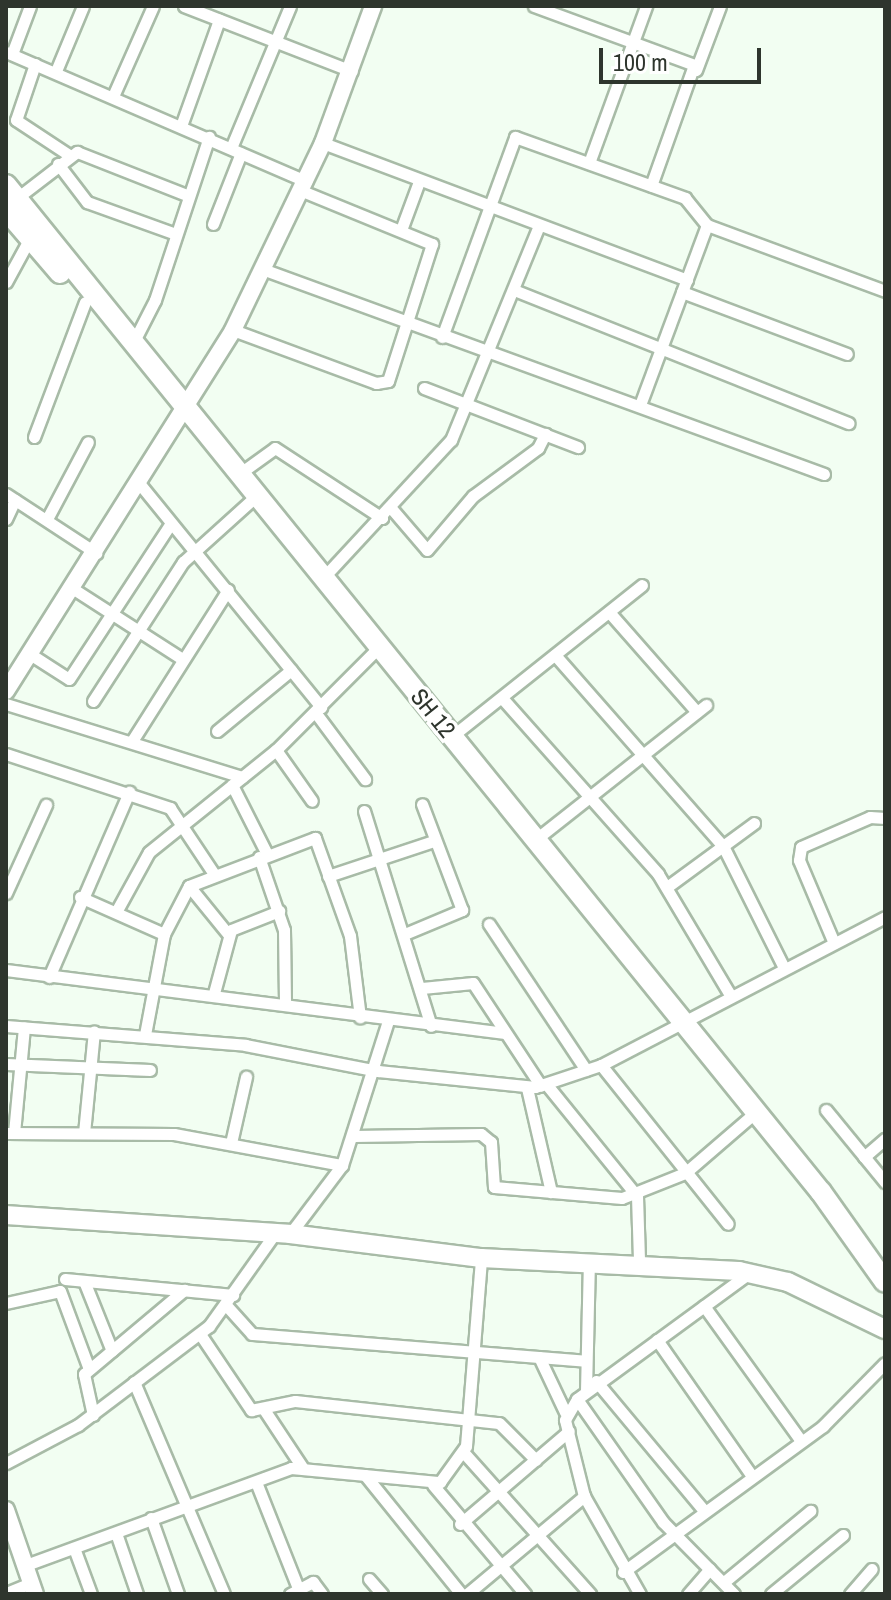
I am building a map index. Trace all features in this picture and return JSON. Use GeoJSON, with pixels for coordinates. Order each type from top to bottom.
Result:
{"type":"FeatureCollection","features":[{"type":"Feature","properties":{"kind":"highway","name":"SH 12"},"geometry":{"type":"LineString","coordinates":[[10,198],[30,238],[239,474],[252,499],[323,578],[375,652],[451,737],[535,840],[676,1024]]}},
{"type":"Feature","properties":{"kind":"highway","name":"SH 12"},"geometry":{"type":"LineString","coordinates":[[10,198],[133,343],[182,412],[885,1282]]}},
{"type":"Feature","properties":{"kind":"main road"},"geometry":{"type":"LineString","coordinates":[[6,1215],[283,1234],[481,1258],[639,1261],[749,1273],[788,1282],[885,1329]]}},
{"type":"Feature","properties":{"kind":"street"},"geometry":{"type":"LineString","coordinates":[[30,6],[9,53],[114,94],[209,137],[432,247],[406,325],[381,384],[233,330]]}},
{"type":"Feature","properties":{"kind":"street"},"geometry":{"type":"LineString","coordinates":[[56,71],[83,6]]}},
{"type":"Feature","properties":{"kind":"street"},"geometry":{"type":"LineString","coordinates":[[114,94],[153,6]]}},
{"type":"Feature","properties":{"kind":"street"},"geometry":{"type":"LineString","coordinates":[[184,6],[352,71]]}},
{"type":"Feature","properties":{"kind":"street"},"geometry":{"type":"LineString","coordinates":[[213,224],[236,150],[290,6]]}},
{"type":"Feature","properties":{"kind":"street"},"geometry":{"type":"LineString","coordinates":[[6,691],[96,553],[233,330],[265,270],[323,143],[352,71],[373,6]]}},
{"type":"Feature","properties":{"kind":"street"},"geometry":{"type":"LineString","coordinates":[[534,6],[557,10],[696,70]]}},
{"type":"Feature","properties":{"kind":"street"},"geometry":{"type":"LineString","coordinates":[[589,163],[646,6]]}},
{"type":"Feature","properties":{"kind":"street"},"geometry":{"type":"LineString","coordinates":[[651,186],[720,6]]}},
{"type":"Feature","properties":{"kind":"street"},"geometry":{"type":"LineString","coordinates":[[181,126],[219,20]]}},
{"type":"Feature","properties":{"kind":"street"},"geometry":{"type":"LineString","coordinates":[[35,64],[16,120],[69,155]]}},
{"type":"Feature","properties":{"kind":"street"},"geometry":{"type":"LineString","coordinates":[[133,343],[155,300],[173,233],[209,137]]}},
{"type":"Feature","properties":{"kind":"street"},"geometry":{"type":"LineString","coordinates":[[442,337],[486,208],[515,137],[690,200],[707,225],[885,291]]}},
{"type":"Feature","properties":{"kind":"street"},"geometry":{"type":"LineString","coordinates":[[323,143],[418,184],[539,225],[847,354]]}},
{"type":"Feature","properties":{"kind":"street"},"geometry":{"type":"LineString","coordinates":[[10,198],[69,155],[88,154],[187,195]]}},
{"type":"Feature","properties":{"kind":"street"},"geometry":{"type":"LineString","coordinates":[[58,164],[87,202],[173,233]]}},
{"type":"Feature","properties":{"kind":"street"},"geometry":{"type":"LineString","coordinates":[[401,230],[418,184]]}},
{"type":"Feature","properties":{"kind":"street"},"geometry":{"type":"LineString","coordinates":[[323,578],[387,513],[451,440],[490,354],[539,225]]}},
{"type":"Feature","properties":{"kind":"street"},"geometry":{"type":"LineString","coordinates":[[640,405],[707,225]]}},
{"type":"Feature","properties":{"kind":"street"},"geometry":{"type":"LineString","coordinates":[[6,282],[30,238]]}},
{"type":"Feature","properties":{"kind":"street"},"geometry":{"type":"LineString","coordinates":[[265,270],[406,325],[640,405],[824,474]]}},
{"type":"Feature","properties":{"kind":"street"},"geometry":{"type":"LineString","coordinates":[[514,290],[848,423]]}},
{"type":"Feature","properties":{"kind":"street"},"geometry":{"type":"LineString","coordinates":[[34,437],[85,302]]}},
{"type":"Feature","properties":{"kind":"street"},"geometry":{"type":"LineString","coordinates":[[424,388],[578,447]]}},
{"type":"Feature","properties":{"kind":"street"},"geometry":{"type":"LineString","coordinates":[[239,474],[275,448],[387,513],[427,550],[473,496],[538,448],[545,434]]}},
{"type":"Feature","properties":{"kind":"street"},"geometry":{"type":"LineString","coordinates":[[47,519],[88,442]]}},
{"type":"Feature","properties":{"kind":"street"},"geometry":{"type":"LineString","coordinates":[[139,483],[291,670],[365,779]]}},
{"type":"Feature","properties":{"kind":"street"},"geometry":{"type":"LineString","coordinates":[[6,519],[11,497],[96,553]]}},
{"type":"Feature","properties":{"kind":"street"},"geometry":{"type":"LineString","coordinates":[[93,701],[193,550],[252,499]]}},
{"type":"Feature","properties":{"kind":"street"},"geometry":{"type":"LineString","coordinates":[[30,654],[69,679],[114,615],[171,523]]}},
{"type":"Feature","properties":{"kind":"street"},"geometry":{"type":"LineString","coordinates":[[451,737],[642,585]]}},
{"type":"Feature","properties":{"kind":"street"},"geometry":{"type":"LineString","coordinates":[[72,588],[182,659]]}},
{"type":"Feature","properties":{"kind":"street"},"geometry":{"type":"LineString","coordinates":[[132,741],[228,590]]}},
{"type":"Feature","properties":{"kind":"street"},"geometry":{"type":"LineString","coordinates":[[535,840],[702,709],[609,612]]}},
{"type":"Feature","properties":{"kind":"street"},"geometry":{"type":"LineString","coordinates":[[116,912],[149,852],[276,750],[375,652]]}},
{"type":"Feature","properties":{"kind":"street"},"geometry":{"type":"LineString","coordinates":[[555,655],[723,846],[784,968]]}},
{"type":"Feature","properties":{"kind":"street"},"geometry":{"type":"LineString","coordinates":[[217,731],[291,670]]}},
{"type":"Feature","properties":{"kind":"street"},"geometry":{"type":"LineString","coordinates":[[502,698],[667,887],[730,995]]}},
{"type":"Feature","properties":{"kind":"street"},"geometry":{"type":"LineString","coordinates":[[6,704],[132,741],[237,781],[279,911],[285,1004]]}},
{"type":"Feature","properties":{"kind":"street"},"geometry":{"type":"LineString","coordinates":[[276,750],[312,801]]}},
{"type":"Feature","properties":{"kind":"street"},"geometry":{"type":"LineString","coordinates":[[6,754],[170,808],[186,823],[214,874]]}},
{"type":"Feature","properties":{"kind":"street"},"geometry":{"type":"LineString","coordinates":[[49,977],[80,897],[129,792]]}},
{"type":"Feature","properties":{"kind":"street"},"geometry":{"type":"LineString","coordinates":[[407,933],[461,914],[422,804]]}},
{"type":"Feature","properties":{"kind":"street"},"geometry":{"type":"LineString","coordinates":[[6,893],[46,805]]}},
{"type":"Feature","properties":{"kind":"street"},"geometry":{"type":"LineString","coordinates":[[364,811],[407,933],[431,1026]]}},
{"type":"Feature","properties":{"kind":"street"},"geometry":{"type":"LineString","coordinates":[[834,943],[799,860],[801,847],[870,817],[885,818]]}},
{"type":"Feature","properties":{"kind":"street"},"geometry":{"type":"LineString","coordinates":[[667,887],[754,823]]}},
{"type":"Feature","properties":{"kind":"street"},"geometry":{"type":"LineString","coordinates":[[145,1035],[151,984],[164,934],[189,886],[263,855],[315,838],[350,936],[360,1017]]}},
{"type":"Feature","properties":{"kind":"street"},"geometry":{"type":"LineString","coordinates":[[328,876],[380,855],[434,841]]}},
{"type":"Feature","properties":{"kind":"street"},"geometry":{"type":"LineString","coordinates":[[189,886],[228,934]]}},
{"type":"Feature","properties":{"kind":"street"},"geometry":{"type":"LineString","coordinates":[[80,897],[164,934]]}},
{"type":"Feature","properties":{"kind":"street"},"geometry":{"type":"LineString","coordinates":[[228,934],[279,911]]}},
{"type":"Feature","properties":{"kind":"street"},"geometry":{"type":"LineString","coordinates":[[6,1026],[145,1035],[378,1071],[527,1088],[544,1086],[601,1065],[730,995],[885,917]]}},
{"type":"Feature","properties":{"kind":"street"},"geometry":{"type":"LineString","coordinates":[[489,924],[586,1070]]}},
{"type":"Feature","properties":{"kind":"street"},"geometry":{"type":"LineString","coordinates":[[214,993],[228,934]]}},
{"type":"Feature","properties":{"kind":"street"},"geometry":{"type":"LineString","coordinates":[[6,970],[49,977],[151,984],[388,1021],[505,1033]]}},
{"type":"Feature","properties":{"kind":"street"},"geometry":{"type":"LineString","coordinates":[[422,988],[473,983],[544,1086],[637,1196],[639,1261]]}},
{"type":"Feature","properties":{"kind":"street"},"geometry":{"type":"LineString","coordinates":[[6,1463],[93,1415],[200,1334],[342,1165],[378,1071],[388,1021]]}},
{"type":"Feature","properties":{"kind":"street"},"geometry":{"type":"LineString","coordinates":[[24,1027],[10,1133],[84,1133],[231,1143],[342,1165]]}},
{"type":"Feature","properties":{"kind":"street"},"geometry":{"type":"LineString","coordinates":[[84,1133],[94,1031]]}},
{"type":"Feature","properties":{"kind":"street"},"geometry":{"type":"LineString","coordinates":[[6,1064],[150,1070]]}},
{"type":"Feature","properties":{"kind":"street"},"geometry":{"type":"LineString","coordinates":[[601,1065],[728,1224]]}},
{"type":"Feature","properties":{"kind":"street"},"geometry":{"type":"LineString","coordinates":[[231,1143],[246,1077]]}},
{"type":"Feature","properties":{"kind":"street"},"geometry":{"type":"LineString","coordinates":[[527,1088],[551,1192]]}},
{"type":"Feature","properties":{"kind":"street"},"geometry":{"type":"LineString","coordinates":[[826,1110],[885,1182]]}},
{"type":"Feature","properties":{"kind":"street"},"geometry":{"type":"LineString","coordinates":[[354,1136],[486,1135],[494,1187],[637,1196],[685,1173],[751,1116]]}},
{"type":"Feature","properties":{"kind":"street"},"geometry":{"type":"LineString","coordinates":[[864,1157],[885,1139]]}},
{"type":"Feature","properties":{"kind":"street"},"geometry":{"type":"LineString","coordinates":[[433,1485],[465,1454],[481,1258]]}},
{"type":"Feature","properties":{"kind":"street"},"geometry":{"type":"LineString","coordinates":[[589,1260],[582,1395],[674,1535],[734,1594]]}},
{"type":"Feature","properties":{"kind":"street"},"geometry":{"type":"LineString","coordinates":[[565,1412],[596,1381],[749,1273]]}},
{"type":"Feature","properties":{"kind":"street"},"geometry":{"type":"LineString","coordinates":[[65,1279],[184,1290],[229,1299],[252,1334],[475,1355],[586,1361]]}},
{"type":"Feature","properties":{"kind":"street"},"geometry":{"type":"LineString","coordinates":[[84,1281],[112,1351]]}},
{"type":"Feature","properties":{"kind":"street"},"geometry":{"type":"LineString","coordinates":[[93,1415],[82,1380],[89,1369],[184,1290]]}},
{"type":"Feature","properties":{"kind":"street"},"geometry":{"type":"LineString","coordinates":[[6,1303],[60,1291],[89,1369]]}},
{"type":"Feature","properties":{"kind":"street"},"geometry":{"type":"LineString","coordinates":[[704,1306],[801,1441]]}},
{"type":"Feature","properties":{"kind":"street"},"geometry":{"type":"LineString","coordinates":[[200,1334],[245,1407],[265,1411],[295,1401],[469,1418],[510,1427],[536,1460]]}},
{"type":"Feature","properties":{"kind":"street"},"geometry":{"type":"LineString","coordinates":[[657,1340],[752,1476]]}},
{"type":"Feature","properties":{"kind":"street"},"geometry":{"type":"LineString","coordinates":[[539,1357],[565,1412],[584,1496],[623,1572],[640,1594]]}},
{"type":"Feature","properties":{"kind":"street"},"geometry":{"type":"LineString","coordinates":[[623,1572],[801,1441],[885,1363]]}},
{"type":"Feature","properties":{"kind":"street"},"geometry":{"type":"LineString","coordinates":[[596,1381],[705,1512]]}},
{"type":"Feature","properties":{"kind":"street"},"geometry":{"type":"LineString","coordinates":[[134,1382],[191,1505],[224,1594]]}},
{"type":"Feature","properties":{"kind":"street"},"geometry":{"type":"LineString","coordinates":[[265,1411],[302,1467]]}},
{"type":"Feature","properties":{"kind":"street"},"geometry":{"type":"LineString","coordinates":[[460,1524],[569,1431]]}},
{"type":"Feature","properties":{"kind":"street"},"geometry":{"type":"LineString","coordinates":[[465,1454],[590,1594]]}},
{"type":"Feature","properties":{"kind":"street"},"geometry":{"type":"LineString","coordinates":[[26,1565],[151,1518],[302,1467],[433,1485],[460,1524],[498,1569],[525,1594]]}},
{"type":"Feature","properties":{"kind":"street"},"geometry":{"type":"LineString","coordinates":[[365,1475],[464,1594],[584,1496]]}},
{"type":"Feature","properties":{"kind":"street"},"geometry":{"type":"LineString","coordinates":[[256,1482],[294,1591],[313,1582],[322,1594]]}},
{"type":"Feature","properties":{"kind":"street"},"geometry":{"type":"LineString","coordinates":[[6,1510],[33,1589],[6,1593]]}},
{"type":"Feature","properties":{"kind":"street"},"geometry":{"type":"LineString","coordinates":[[724,1582],[810,1511]]}},
{"type":"Feature","properties":{"kind":"street"},"geometry":{"type":"LineString","coordinates":[[151,1518],[178,1594]]}},
{"type":"Feature","properties":{"kind":"street"},"geometry":{"type":"LineString","coordinates":[[116,1533],[137,1594]]}},
{"type":"Feature","properties":{"kind":"street"},"geometry":{"type":"LineString","coordinates":[[771,1594],[843,1535]]}},
{"type":"Feature","properties":{"kind":"street"},"geometry":{"type":"LineString","coordinates":[[74,1548],[91,1594]]}},
{"type":"Feature","properties":{"kind":"street"},"geometry":{"type":"LineString","coordinates":[[688,1594],[710,1569]]}},
{"type":"Feature","properties":{"kind":"street"},"geometry":{"type":"LineString","coordinates":[[850,1594],[872,1569]]}},
{"type":"Feature","properties":{"kind":"street"},"geometry":{"type":"LineString","coordinates":[[369,1579],[382,1594]]}}]}
